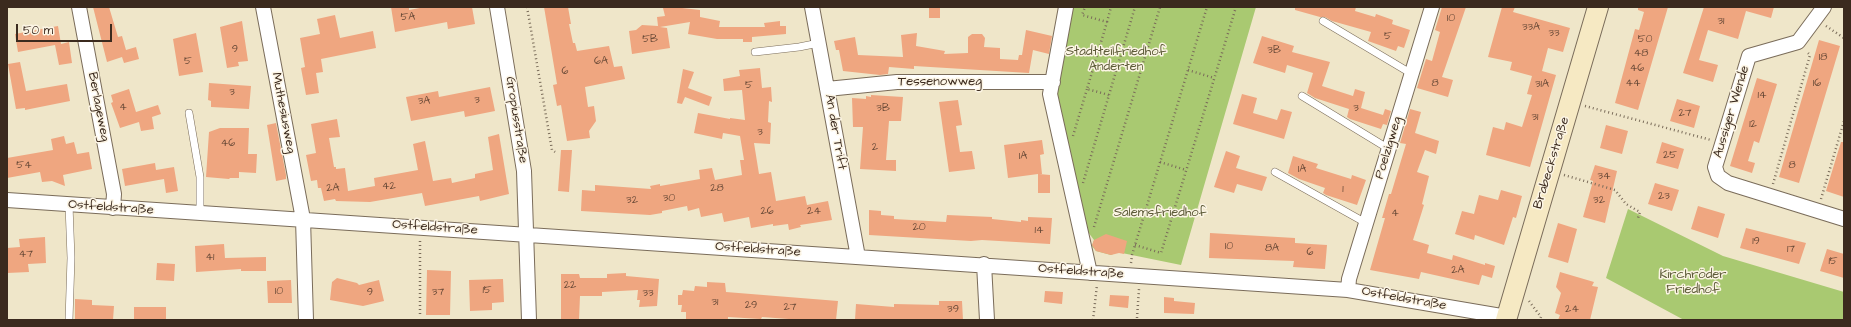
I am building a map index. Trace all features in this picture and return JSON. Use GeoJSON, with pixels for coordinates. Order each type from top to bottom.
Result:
{"type":"FeatureCollection","features":[{"type":"Feature","properties":{"kind":"main road","name":"Brabeckstraße"},"geometry":{"type":"LineString","coordinates":[[1507,319],[1598,7]]}},
{"type":"Feature","properties":{"kind":"street","name":"Berlageweg"},"geometry":{"type":"LineString","coordinates":[[79,7],[114,194],[113,208]]}},
{"type":"Feature","properties":{"kind":"street","name":"Muthesiusweg"},"geometry":{"type":"LineString","coordinates":[[263,7],[303,220],[306,320]]}},
{"type":"Feature","properties":{"kind":"street","name":"Gropiusstraße"},"geometry":{"type":"LineString","coordinates":[[497,7],[524,172],[527,235],[528,320]]}},
{"type":"Feature","properties":{"kind":"street","name":"An der Trift"},"geometry":{"type":"LineString","coordinates":[[812,7],[858,257]]}},
{"type":"Feature","properties":{"kind":"street"},"geometry":{"type":"LineString","coordinates":[[1066,7],[1050,94],[1094,273]]}},
{"type":"Feature","properties":{"kind":"street","name":"Poelzigweg"},"geometry":{"type":"LineString","coordinates":[[1348,290],[1366,223],[1432,7]]}},
{"type":"Feature","properties":{"kind":"street"},"geometry":{"type":"LineString","coordinates":[[1798,42],[1824,7]]}},
{"type":"Feature","properties":{"kind":"street","name":"Aussiger Wende"},"geometry":{"type":"LineString","coordinates":[[1798,42],[1749,56],[1721,143],[1715,167],[1718,176],[1728,183],[1844,219]]}},
{"type":"Feature","properties":{"kind":"street","name":"Tessenowweg"},"geometry":{"type":"LineString","coordinates":[[827,89],[897,82],[1053,82]]}},
{"type":"Feature","properties":{"kind":"street","name":"Ostfeldstraße"},"geometry":{"type":"LineString","coordinates":[[7,200],[858,257],[984,264],[1348,290],[1507,319]]}},
{"type":"Feature","properties":{"kind":"street"},"geometry":{"type":"LineString","coordinates":[[984,264],[987,320]]}},
{"type":"Feature","properties":{"kind":"lane"},"geometry":{"type":"LineString","coordinates":[[1323,21],[1412,74]]}},
{"type":"Feature","properties":{"kind":"lane"},"geometry":{"type":"LineString","coordinates":[[755,52],[799,47],[819,42]]}},
{"type":"Feature","properties":{"kind":"lane"},"geometry":{"type":"LineString","coordinates":[[1302,96],[1389,149]]}},
{"type":"Feature","properties":{"kind":"lane"},"geometry":{"type":"LineString","coordinates":[[189,113],[200,177],[200,213]]}},
{"type":"Feature","properties":{"kind":"lane"},"geometry":{"type":"LineString","coordinates":[[1275,172],[1366,223]]}},
{"type":"Feature","properties":{"kind":"lane"},"geometry":{"type":"LineString","coordinates":[[69,205],[71,258],[69,320]]}},
{"type":"Feature","properties":{"kind":"path"},"geometry":{"type":"LineString","coordinates":[[527,7],[552,150],[555,152]]}},
{"type":"Feature","properties":{"kind":"path"},"geometry":{"type":"LineString","coordinates":[[1085,7],[1082,15],[1107,22]]}},
{"type":"Feature","properties":{"kind":"path"},"geometry":{"type":"LineString","coordinates":[[1072,141],[1111,7]]}},
{"type":"Feature","properties":{"kind":"path"},"geometry":{"type":"LineString","coordinates":[[1080,178],[1082,186],[1135,7]]}},
{"type":"Feature","properties":{"kind":"path"},"geometry":{"type":"LineString","coordinates":[[1091,222],[1093,230],[1160,7]]}},
{"type":"Feature","properties":{"kind":"path"},"geometry":{"type":"LineString","coordinates":[[1132,255],[1207,7]]}},
{"type":"Feature","properties":{"kind":"path"},"geometry":{"type":"LineString","coordinates":[[1135,245],[1161,253],[1236,7]]}},
{"type":"Feature","properties":{"kind":"path"},"geometry":{"type":"LineString","coordinates":[[1815,19],[1844,38]]}},
{"type":"Feature","properties":{"kind":"path"},"geometry":{"type":"LineString","coordinates":[[1770,196],[1810,56],[1798,42]]}},
{"type":"Feature","properties":{"kind":"path"},"geometry":{"type":"LineString","coordinates":[[1188,70],[1214,78]]}},
{"type":"Feature","properties":{"kind":"path"},"geometry":{"type":"LineString","coordinates":[[1087,89],[1109,95]]}},
{"type":"Feature","properties":{"kind":"path"},"geometry":{"type":"LineString","coordinates":[[1584,106],[1721,143]]}},
{"type":"Feature","properties":{"kind":"path"},"geometry":{"type":"LineString","coordinates":[[1818,211],[1844,121]]}},
{"type":"Feature","properties":{"kind":"path"},"geometry":{"type":"LineString","coordinates":[[1160,162],[1186,170]]}},
{"type":"Feature","properties":{"kind":"path"},"geometry":{"type":"LineString","coordinates":[[1564,175],[1615,190],[1626,204],[1640,212],[1638,218]]}},
{"type":"Feature","properties":{"kind":"path"},"geometry":{"type":"LineString","coordinates":[[420,228],[420,316]]}},
{"type":"Feature","properties":{"kind":"path"},"geometry":{"type":"LineString","coordinates":[[1094,273],[1094,320]]}},
{"type":"Feature","properties":{"kind":"path"},"geometry":{"type":"LineString","coordinates":[[1138,318],[1140,276]]}},
{"type":"Feature","properties":{"kind":"path"},"geometry":{"type":"LineString","coordinates":[[1527,298],[1541,317],[1540,320]]}},
{"type":"Feature","properties":{"kind":"green space"},"geometry":{"type":"Polygon","coordinates":[[[1072,7],[1256,7],[1181,265],[1117,252],[1111,255],[1096,251],[1092,246],[1094,240],[1088,232],[1056,99],[1072,7]]]}},
{"type":"Feature","properties":{"kind":"green space","name":"Kirchröder Friedhof"},"geometry":{"type":"Polygon","coordinates":[[[1628,209],[1723,256],[1844,292],[1844,320],[1684,320],[1606,278],[1628,209]]]}},
{"type":"Feature","properties":{"kind":"building"},"geometry":{"type":"Polygon","coordinates":[[[93,7],[109,7],[118,37],[122,36],[126,50],[136,47],[139,59],[124,63],[122,57],[107,62],[93,7]]]}},
{"type":"Feature","properties":{"kind":"building"},"geometry":{"type":"Polygon","coordinates":[[[391,7],[409,7],[409,10],[425,7],[472,7],[475,24],[448,29],[447,22],[395,32],[391,7]]]}},
{"type":"Feature","properties":{"kind":"building"},"geometry":{"type":"Polygon","coordinates":[[[544,7],[568,7],[571,24],[569,24],[573,43],[575,43],[577,51],[609,46],[614,67],[622,66],[625,79],[585,87],[588,107],[594,106],[596,121],[589,131],[590,138],[567,141],[561,105],[557,106],[553,85],[557,84],[544,7]]]}},
{"type":"Feature","properties":{"kind":"building"},"geometry":{"type":"Polygon","coordinates":[[[673,7],[700,10],[700,17],[720,21],[719,27],[765,27],[764,23],[780,21],[780,26],[786,26],[786,34],[752,37],[752,42],[743,42],[743,39],[717,39],[688,34],[690,22],[660,27],[667,28],[670,48],[632,54],[629,31],[636,30],[642,25],[658,26],[657,17],[665,16],[663,8],[673,7]]]}},
{"type":"Feature","properties":{"kind":"building"},"geometry":{"type":"Polygon","coordinates":[[[929,7],[940,7],[940,18],[929,18],[929,7]]]}},
{"type":"Feature","properties":{"kind":"building"},"geometry":{"type":"Polygon","coordinates":[[[1295,7],[1356,7],[1355,11],[1375,17],[1376,14],[1393,20],[1392,24],[1410,30],[1404,48],[1398,46],[1396,51],[1368,41],[1371,32],[1332,21],[1325,17],[1295,10],[1295,7]]]}},
{"type":"Feature","properties":{"kind":"building"},"geometry":{"type":"Polygon","coordinates":[[[1442,7],[1466,7],[1442,77],[1453,80],[1448,97],[1417,88],[1426,59],[1432,61],[1440,32],[1435,30],[1442,7]]]}},
{"type":"Feature","properties":{"kind":"building"},"geometry":{"type":"Polygon","coordinates":[[[1502,7],[1515,7],[1513,12],[1570,28],[1563,52],[1548,48],[1542,71],[1556,75],[1530,167],[1486,155],[1493,127],[1504,130],[1506,122],[1522,127],[1532,95],[1527,94],[1532,76],[1510,70],[1512,62],[1488,57],[1502,7]]]}},
{"type":"Feature","properties":{"kind":"building"},"geometry":{"type":"Polygon","coordinates":[[[1638,7],[1668,7],[1638,110],[1615,103],[1635,29],[1639,30],[1644,12],[1638,10],[1638,7]]]}},
{"type":"Feature","properties":{"kind":"building"},"geometry":{"type":"Polygon","coordinates":[[[1704,7],[1774,7],[1771,18],[1746,11],[1738,39],[1708,30],[1699,60],[1718,65],[1713,82],[1683,73],[1704,7]]]}},
{"type":"Feature","properties":{"kind":"building"},"geometry":{"type":"Polygon","coordinates":[[[335,15],[340,38],[373,31],[376,48],[321,59],[323,72],[316,73],[319,93],[306,95],[301,68],[305,67],[300,38],[320,34],[317,19],[335,15]]]}},
{"type":"Feature","properties":{"kind":"building"},"geometry":{"type":"Polygon","coordinates":[[[242,21],[248,61],[238,62],[239,66],[227,68],[220,27],[242,21]]]}},
{"type":"Feature","properties":{"kind":"building"},"geometry":{"type":"Polygon","coordinates":[[[58,26],[61,44],[69,42],[72,63],[59,65],[55,45],[18,52],[15,34],[58,26]]]}},
{"type":"Feature","properties":{"kind":"building"},"geometry":{"type":"Polygon","coordinates":[[[1026,30],[1052,36],[1049,54],[1033,50],[1029,73],[914,66],[914,69],[889,67],[888,74],[880,75],[843,71],[839,50],[836,50],[834,41],[855,37],[858,55],[903,57],[901,35],[917,33],[916,46],[945,51],[944,54],[968,53],[968,37],[972,34],[982,34],[985,38],[984,47],[1000,48],[1000,59],[1018,60],[1019,55],[1022,55],[1026,30]]]}},
{"type":"Feature","properties":{"kind":"building"},"geometry":{"type":"Polygon","coordinates":[[[196,33],[203,72],[179,76],[173,39],[196,33]]]}},
{"type":"Feature","properties":{"kind":"building"},"geometry":{"type":"Polygon","coordinates":[[[1262,36],[1294,46],[1292,52],[1330,62],[1322,86],[1353,96],[1355,89],[1365,92],[1361,108],[1383,115],[1385,109],[1391,111],[1387,125],[1383,124],[1381,129],[1350,119],[1347,117],[1349,109],[1315,98],[1307,93],[1313,73],[1287,65],[1285,73],[1253,63],[1262,36]]]}},
{"type":"Feature","properties":{"kind":"building"},"geometry":{"type":"Polygon","coordinates":[[[1819,40],[1840,46],[1799,183],[1779,177],[1819,40]]]}},
{"type":"Feature","properties":{"kind":"building"},"geometry":{"type":"Polygon","coordinates":[[[20,62],[26,91],[67,84],[70,101],[25,110],[25,108],[16,109],[8,64],[20,62]]]}},
{"type":"Feature","properties":{"kind":"building"},"geometry":{"type":"Polygon","coordinates":[[[760,68],[762,88],[771,87],[772,102],[769,101],[768,122],[771,123],[770,144],[754,143],[759,174],[771,172],[776,201],[805,196],[807,205],[828,201],[832,220],[800,225],[801,227],[789,230],[788,224],[773,226],[773,224],[751,228],[749,217],[724,222],[722,213],[701,217],[699,208],[688,211],[687,206],[650,215],[581,211],[582,190],[595,191],[595,185],[651,189],[650,186],[660,184],[660,186],[700,179],[699,170],[712,168],[715,180],[742,175],[740,160],[744,160],[740,136],[723,133],[722,139],[694,133],[698,113],[730,119],[745,120],[742,90],[724,91],[723,79],[740,76],[739,70],[760,68]]]}},
{"type":"Feature","properties":{"kind":"building"},"geometry":{"type":"Polygon","coordinates":[[[683,69],[694,72],[688,88],[712,97],[709,106],[685,97],[682,104],[677,103],[683,69]]]}},
{"type":"Feature","properties":{"kind":"building"},"geometry":{"type":"Polygon","coordinates":[[[1757,78],[1777,84],[1759,143],[1754,141],[1748,161],[1755,163],[1752,173],[1730,166],[1757,78]]]}},
{"type":"Feature","properties":{"kind":"building"},"geometry":{"type":"Polygon","coordinates":[[[209,83],[251,86],[249,109],[211,107],[211,101],[208,100],[209,83]]]}},
{"type":"Feature","properties":{"kind":"building"},"geometry":{"type":"Polygon","coordinates":[[[490,87],[495,111],[465,117],[464,111],[411,121],[406,97],[438,91],[439,97],[490,87]]]}},
{"type":"Feature","properties":{"kind":"building"},"geometry":{"type":"Polygon","coordinates":[[[129,89],[136,112],[158,105],[161,114],[152,117],[154,129],[141,131],[139,122],[120,128],[111,103],[113,102],[111,95],[129,89]]]}},
{"type":"Feature","properties":{"kind":"building"},"geometry":{"type":"Polygon","coordinates":[[[1242,94],[1257,98],[1253,113],[1277,120],[1281,109],[1292,112],[1284,139],[1233,124],[1242,94]]]}},
{"type":"Feature","properties":{"kind":"building"},"geometry":{"type":"Polygon","coordinates":[[[871,95],[903,97],[901,121],[889,121],[886,160],[896,160],[896,171],[860,169],[863,127],[853,127],[852,98],[866,99],[866,96],[871,97],[871,95]]]}},
{"type":"Feature","properties":{"kind":"building"},"geometry":{"type":"Polygon","coordinates":[[[1677,99],[1700,106],[1694,128],[1670,121],[1677,99]]]}},
{"type":"Feature","properties":{"kind":"building"},"geometry":{"type":"Polygon","coordinates":[[[958,100],[962,125],[956,126],[960,152],[972,151],[975,169],[949,172],[939,102],[958,100]]]}},
{"type":"Feature","properties":{"kind":"building"},"geometry":{"type":"Polygon","coordinates":[[[1410,109],[1421,112],[1415,133],[1439,141],[1436,154],[1425,150],[1417,172],[1429,176],[1422,204],[1424,205],[1413,240],[1429,245],[1427,253],[1452,260],[1453,255],[1485,265],[1485,263],[1495,266],[1492,278],[1482,275],[1479,285],[1421,272],[1419,279],[1370,270],[1385,218],[1382,218],[1406,144],[1400,143],[1410,109]]]}},
{"type":"Feature","properties":{"kind":"building"},"geometry":{"type":"Polygon","coordinates":[[[337,119],[340,137],[329,138],[334,167],[336,167],[336,169],[345,168],[348,191],[375,186],[374,178],[418,170],[413,144],[425,141],[433,181],[451,178],[452,183],[475,178],[475,174],[493,170],[488,137],[499,134],[509,194],[480,201],[479,196],[425,206],[422,193],[370,202],[336,201],[335,199],[324,201],[321,188],[318,188],[317,180],[311,181],[306,155],[316,153],[311,124],[337,119]]]}},
{"type":"Feature","properties":{"kind":"building"},"geometry":{"type":"Polygon","coordinates":[[[276,123],[286,179],[276,181],[267,125],[276,123]]]}},
{"type":"Feature","properties":{"kind":"building"},"geometry":{"type":"Polygon","coordinates":[[[1606,125],[1628,131],[1622,154],[1600,148],[1606,125]]]}},
{"type":"Feature","properties":{"kind":"building"},"geometry":{"type":"Polygon","coordinates":[[[220,128],[249,128],[248,154],[257,154],[256,173],[239,172],[239,178],[229,179],[206,177],[209,132],[220,128]]]}},
{"type":"Feature","properties":{"kind":"building"},"geometry":{"type":"Polygon","coordinates":[[[64,136],[66,144],[74,142],[77,154],[89,152],[92,169],[63,175],[65,186],[52,181],[42,182],[40,172],[7,178],[7,158],[53,150],[51,139],[64,136]]]}},
{"type":"Feature","properties":{"kind":"building"},"geometry":{"type":"Polygon","coordinates":[[[1042,140],[1044,154],[1040,155],[1042,174],[1039,174],[1050,175],[1050,193],[1038,193],[1038,174],[1008,178],[1004,145],[1042,140]]]}},
{"type":"Feature","properties":{"kind":"building"},"geometry":{"type":"Polygon","coordinates":[[[1662,142],[1684,149],[1678,169],[1656,163],[1662,142]]]}},
{"type":"Feature","properties":{"kind":"building"},"geometry":{"type":"Polygon","coordinates":[[[1841,142],[1844,142],[1844,197],[1826,191],[1841,142]]]}},
{"type":"Feature","properties":{"kind":"building"},"geometry":{"type":"Polygon","coordinates":[[[561,150],[572,150],[569,192],[558,191],[561,150]]]}},
{"type":"Feature","properties":{"kind":"building"},"geometry":{"type":"Polygon","coordinates":[[[1226,151],[1240,156],[1236,168],[1267,177],[1262,191],[1237,184],[1234,193],[1214,187],[1226,151]]]}},
{"type":"Feature","properties":{"kind":"building"},"geometry":{"type":"Polygon","coordinates":[[[1293,156],[1318,164],[1316,168],[1351,179],[1352,175],[1366,180],[1357,205],[1326,195],[1323,193],[1325,188],[1299,179],[1288,173],[1293,156]]]}},
{"type":"Feature","properties":{"kind":"building"},"geometry":{"type":"Polygon","coordinates":[[[155,163],[156,170],[174,167],[178,191],[166,193],[164,179],[125,186],[122,169],[155,163]]]}},
{"type":"Feature","properties":{"kind":"building"},"geometry":{"type":"Polygon","coordinates":[[[1595,165],[1617,171],[1605,223],[1583,217],[1593,181],[1590,180],[1595,165]]]}},
{"type":"Feature","properties":{"kind":"building"},"geometry":{"type":"Polygon","coordinates":[[[1655,183],[1679,190],[1672,211],[1648,204],[1655,183]]]}},
{"type":"Feature","properties":{"kind":"building"},"geometry":{"type":"Polygon","coordinates":[[[1501,190],[1522,196],[1516,218],[1513,217],[1504,245],[1475,235],[1474,240],[1455,234],[1462,211],[1474,214],[1479,195],[1498,200],[1501,190]]]}},
{"type":"Feature","properties":{"kind":"building"},"geometry":{"type":"Polygon","coordinates":[[[1698,206],[1725,214],[1718,238],[1691,229],[1698,206]]]}},
{"type":"Feature","properties":{"kind":"building"},"geometry":{"type":"Polygon","coordinates":[[[869,210],[881,211],[881,215],[894,216],[894,219],[946,222],[947,215],[992,217],[992,219],[1021,222],[1021,220],[1028,221],[1028,217],[1052,218],[1050,244],[869,235],[869,210]]]}},
{"type":"Feature","properties":{"kind":"building"},"geometry":{"type":"Polygon","coordinates":[[[1558,223],[1577,229],[1568,263],[1548,257],[1558,223]]]}},
{"type":"Feature","properties":{"kind":"building"},"geometry":{"type":"Polygon","coordinates":[[[1746,228],[1806,243],[1799,264],[1740,248],[1746,228]]]}},
{"type":"Feature","properties":{"kind":"building"},"geometry":{"type":"Polygon","coordinates":[[[1210,233],[1295,238],[1295,243],[1327,245],[1325,269],[1293,267],[1294,261],[1209,258],[1210,233]]]}},
{"type":"Feature","properties":{"kind":"building"},"geometry":{"type":"Polygon","coordinates":[[[1106,234],[1127,241],[1124,254],[1119,253],[1111,255],[1096,251],[1092,245],[1094,240],[1106,234]]]}},
{"type":"Feature","properties":{"kind":"building"},"geometry":{"type":"Polygon","coordinates":[[[45,237],[46,263],[28,264],[29,272],[7,273],[7,248],[20,247],[19,239],[45,237]]]}},
{"type":"Feature","properties":{"kind":"building"},"geometry":{"type":"Polygon","coordinates":[[[224,244],[225,258],[266,257],[266,271],[241,271],[241,269],[196,272],[195,246],[224,244]]]}},
{"type":"Feature","properties":{"kind":"building"},"geometry":{"type":"Polygon","coordinates":[[[1827,249],[1844,254],[1844,278],[1820,271],[1827,249]]]}},
{"type":"Feature","properties":{"kind":"building"},"geometry":{"type":"Polygon","coordinates":[[[157,263],[175,264],[174,281],[156,280],[157,263]]]}},
{"type":"Feature","properties":{"kind":"building"},"geometry":{"type":"Polygon","coordinates":[[[427,270],[451,271],[450,315],[426,315],[427,270]]]}},
{"type":"Feature","properties":{"kind":"building"},"geometry":{"type":"Polygon","coordinates":[[[1560,272],[1594,282],[1592,286],[1598,287],[1590,320],[1558,320],[1560,315],[1555,313],[1561,293],[1556,287],[1560,272]]]}},
{"type":"Feature","properties":{"kind":"building"},"geometry":{"type":"Polygon","coordinates":[[[626,273],[626,276],[659,279],[657,306],[639,307],[640,300],[637,300],[638,290],[602,292],[602,296],[580,296],[579,320],[561,320],[561,274],[579,274],[580,278],[607,278],[607,274],[626,273]]]}},
{"type":"Feature","properties":{"kind":"building"},"geometry":{"type":"Polygon","coordinates":[[[337,278],[357,283],[359,285],[379,280],[384,301],[363,306],[330,300],[332,282],[337,278]]]}},
{"type":"Feature","properties":{"kind":"building"},"geometry":{"type":"Polygon","coordinates":[[[503,279],[504,302],[492,303],[492,310],[470,311],[469,280],[503,279]]]}},
{"type":"Feature","properties":{"kind":"building"},"geometry":{"type":"Polygon","coordinates":[[[291,280],[292,303],[268,303],[267,281],[291,280]]]}},
{"type":"Feature","properties":{"kind":"building"},"geometry":{"type":"Polygon","coordinates":[[[707,282],[725,283],[726,292],[838,301],[836,320],[728,317],[728,320],[686,320],[686,312],[681,312],[682,305],[678,305],[678,295],[682,295],[683,290],[694,291],[695,286],[707,287],[707,282]]]}},
{"type":"Feature","properties":{"kind":"building"},"geometry":{"type":"Polygon","coordinates":[[[1045,291],[1063,292],[1062,304],[1044,302],[1045,291]]]}},
{"type":"Feature","properties":{"kind":"building"},"geometry":{"type":"Polygon","coordinates":[[[1110,295],[1129,296],[1128,308],[1109,306],[1110,295]]]}},
{"type":"Feature","properties":{"kind":"building"},"geometry":{"type":"Polygon","coordinates":[[[1164,297],[1174,298],[1174,301],[1195,303],[1194,314],[1164,313],[1164,297]]]}},
{"type":"Feature","properties":{"kind":"building"},"geometry":{"type":"Polygon","coordinates":[[[75,299],[92,300],[92,305],[114,306],[113,320],[75,320],[75,299]]]}},
{"type":"Feature","properties":{"kind":"building"},"geometry":{"type":"Polygon","coordinates":[[[939,301],[962,301],[963,320],[855,320],[856,304],[894,307],[894,304],[939,305],[939,301]]]}},
{"type":"Feature","properties":{"kind":"building"},"geometry":{"type":"Polygon","coordinates":[[[134,307],[166,307],[166,320],[134,320],[134,307]]]}},
{"type":"Feature","properties":{"kind":"park label","name":"Stadtteilfriedhof Anderten"},"geometry":{"type":"Point","coordinates":[1116,60]}},
{"type":"Feature","properties":{"kind":"park label","name":"Salemsfriedhof"},"geometry":{"type":"Point","coordinates":[1160,213]}}]}
